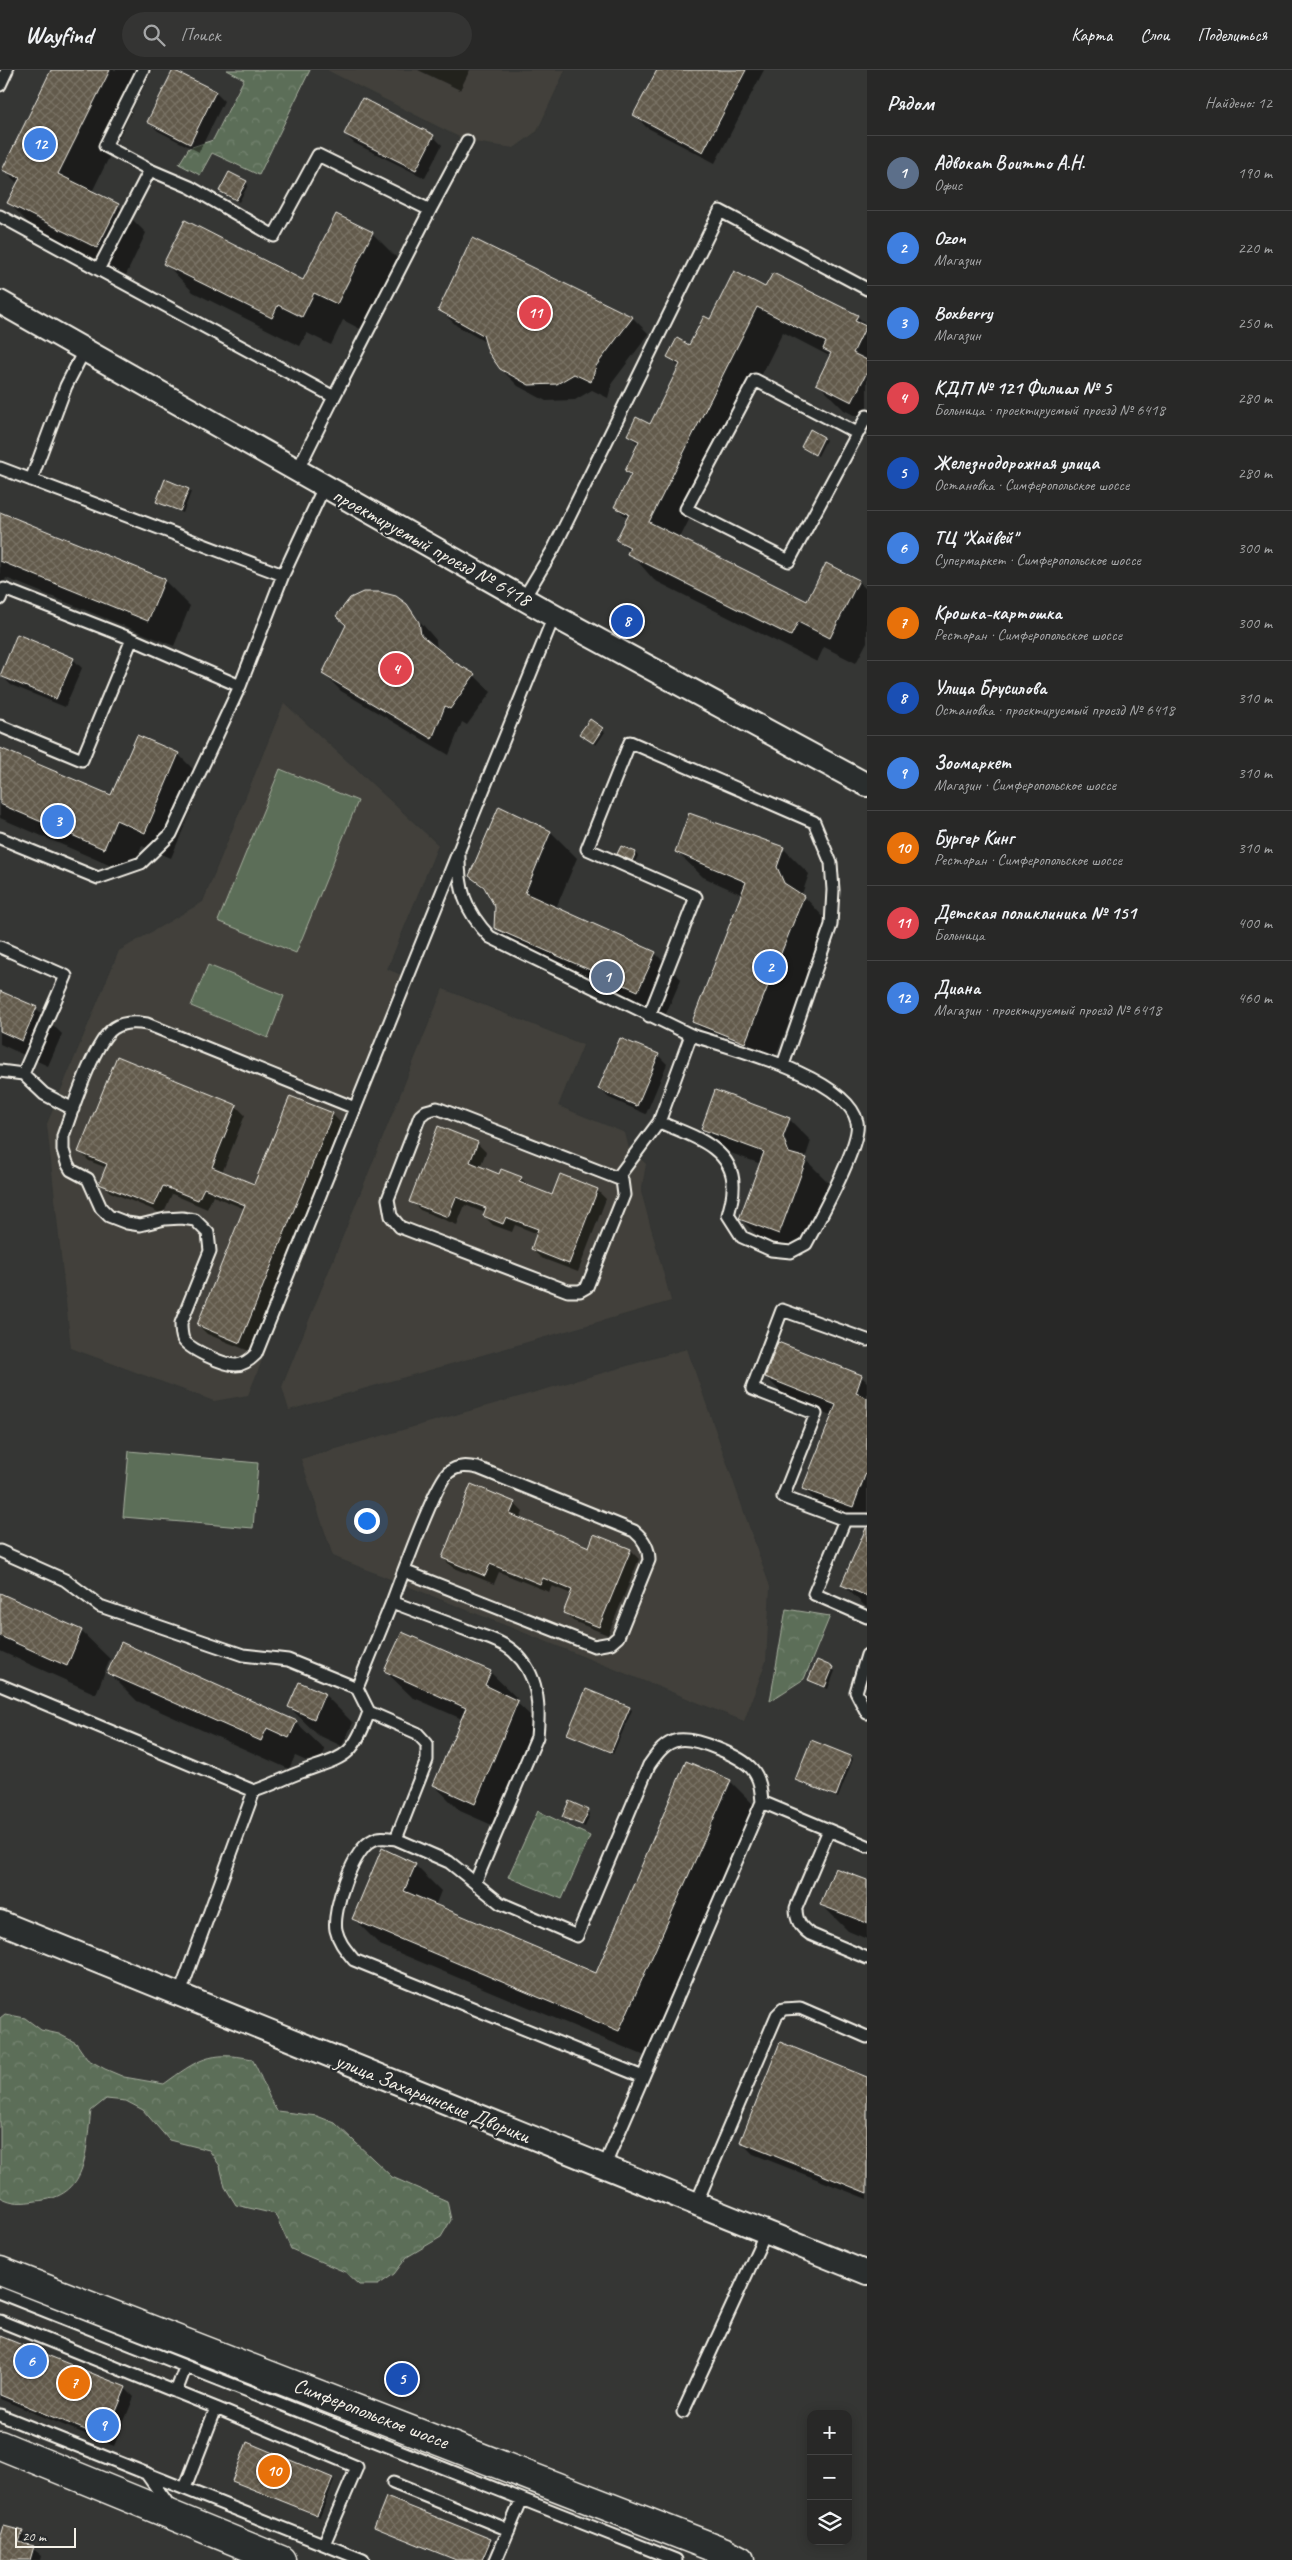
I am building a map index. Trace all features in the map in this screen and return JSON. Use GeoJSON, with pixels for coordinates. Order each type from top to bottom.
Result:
{"type":"FeatureCollection","features":[{"type":"Feature","properties":{"kind":"main road","name":"Симферопольское шоссе"},"geometry":{"type":"LineString","coordinates":[[0,2271],[725,2552],[740,2560]]}},
{"type":"Feature","properties":{"kind":"main road"},"geometry":{"type":"LineString","coordinates":[[0,2445],[281,2560]]}},
{"type":"Feature","properties":{"kind":"street","name":"проектируемый проезд № 6418"},"geometry":{"type":"LineString","coordinates":[[0,302],[554,616],[867,785]]}},
{"type":"Feature","properties":{"kind":"street","name":"улица Захарьинские Дворики"},"geometry":{"type":"LineString","coordinates":[[0,1922],[867,2273]]}},
{"type":"Feature","properties":{"kind":"lane"},"geometry":{"type":"LineString","coordinates":[[0,85],[7,70]]}},
{"type":"Feature","properties":{"kind":"lane"},"geometry":{"type":"LineString","coordinates":[[143,70],[105,146],[150,170],[190,187],[274,236],[318,155],[430,210]]}},
{"type":"Feature","properties":{"kind":"lane"},"geometry":{"type":"LineString","coordinates":[[297,470],[467,140]]}},
{"type":"Feature","properties":{"kind":"lane"},"geometry":{"type":"LineString","coordinates":[[99,268],[150,170]]}},
{"type":"Feature","properties":{"kind":"lane"},"geometry":{"type":"LineString","coordinates":[[524,598],[554,548],[720,211],[867,289]]}},
{"type":"Feature","properties":{"kind":"lane"},"geometry":{"type":"LineString","coordinates":[[0,216],[334,397]]}},
{"type":"Feature","properties":{"kind":"lane"},"geometry":{"type":"LineString","coordinates":[[31,480],[66,386],[85,349]]}},
{"type":"Feature","properties":{"kind":"lane"},"geometry":{"type":"LineString","coordinates":[[857,433],[755,380],[686,509],[789,561],[867,416]]}},
{"type":"Feature","properties":{"kind":"lane"},"geometry":{"type":"LineString","coordinates":[[0,468],[283,575]]}},
{"type":"Feature","properties":{"kind":"lane"},"geometry":{"type":"LineString","coordinates":[[0,838],[98,878],[141,863],[171,834],[240,686],[283,575],[324,486]]}},
{"type":"Feature","properties":{"kind":"lane"},"geometry":{"type":"LineString","coordinates":[[0,599],[4,589],[132,638],[240,686]]}},
{"type":"Feature","properties":{"kind":"lane"},"geometry":{"type":"LineString","coordinates":[[355,1108],[147,1024],[136,1022],[115,1027],[106,1034],[99,1044],[63,1136],[64,1156],[71,1170],[82,1174],[91,1182],[105,1213],[133,1224],[147,1224],[174,1218],[194,1220],[203,1226],[208,1233],[210,1250],[181,1323],[181,1334],[188,1345],[194,1350],[237,1365],[249,1361],[256,1354],[554,616]]}},
{"type":"Feature","properties":{"kind":"lane"},"geometry":{"type":"LineString","coordinates":[[0,726],[82,760],[132,638]]}},
{"type":"Feature","properties":{"kind":"lane"},"geometry":{"type":"LineString","coordinates":[[649,1016],[696,897],[587,849],[630,742],[814,822],[831,863],[833,890],[831,925],[783,1065]]}},
{"type":"Feature","properties":{"kind":"lane"},"geometry":{"type":"LineString","coordinates":[[459,850],[458,870],[466,904],[474,920],[490,937],[691,1035],[783,1065],[818,1082],[846,1101],[862,1124],[853,1148],[806,1244],[791,1252],[772,1250],[742,1237],[728,1215],[734,1188],[730,1164],[706,1142],[660,1122]]}},
{"type":"Feature","properties":{"kind":"lane"},"geometry":{"type":"LineString","coordinates":[[0,947],[66,976],[24,1074]]}},
{"type":"Feature","properties":{"kind":"lane"},"geometry":{"type":"LineString","coordinates":[[618,1177],[660,1122],[691,1035]]}},
{"type":"Feature","properties":{"kind":"lane"},"geometry":{"type":"LineString","coordinates":[[0,1071],[24,1074],[44,1094],[73,1109]]}},
{"type":"Feature","properties":{"kind":"lane"},"geometry":{"type":"LineString","coordinates":[[431,1109],[445,1110],[618,1177],[625,1185],[624,1195],[599,1259],[587,1287],[573,1292],[400,1227],[391,1216],[388,1207],[388,1199],[420,1116],[431,1109]]}},
{"type":"Feature","properties":{"kind":"lane"},"geometry":{"type":"LineString","coordinates":[[867,1340],[782,1310],[752,1389],[816,1414],[783,1497],[845,1520],[867,1520]]}},
{"type":"Feature","properties":{"kind":"lane"},"geometry":{"type":"LineString","coordinates":[[357,1688],[404,1571],[442,1478],[457,1467],[478,1468],[634,1531],[644,1541],[649,1555],[649,1560],[618,1637],[610,1643],[594,1646],[404,1571]]}},
{"type":"Feature","properties":{"kind":"lane"},"geometry":{"type":"LineString","coordinates":[[845,1520],[814,1594],[867,1617]]}},
{"type":"Feature","properties":{"kind":"lane"},"geometry":{"type":"LineString","coordinates":[[0,1551],[65,1580],[100,1606],[242,1655],[288,1660],[357,1688],[369,1712],[417,1732],[427,1744],[427,1760],[396,1839]]}},
{"type":"Feature","properties":{"kind":"lane"},"geometry":{"type":"LineString","coordinates":[[392,1602],[494,1641],[513,1651],[528,1668],[536,1688],[540,1715],[537,1737],[474,1883]]}},
{"type":"Feature","properties":{"kind":"lane"},"geometry":{"type":"LineString","coordinates":[[867,1655],[856,1692],[867,1713]]}},
{"type":"Feature","properties":{"kind":"lane"},"geometry":{"type":"LineString","coordinates":[[0,1685],[254,1791],[300,1772],[331,1763],[345,1754],[359,1738],[369,1712]]}},
{"type":"Feature","properties":{"kind":"lane"},"geometry":{"type":"LineString","coordinates":[[604,2167],[643,2077],[762,1802],[761,1787],[753,1770],[739,1758],[694,1741],[678,1740],[662,1748],[649,1764],[577,1936],[500,1903],[474,1883],[463,1870],[396,1839],[383,1837],[373,1840],[363,1847],[347,1879],[337,1910],[335,1928],[340,1944],[354,1960],[643,2077]]}},
{"type":"Feature","properties":{"kind":"lane"},"geometry":{"type":"LineString","coordinates":[[179,1996],[254,1791]]}},
{"type":"Feature","properties":{"kind":"lane"},"geometry":{"type":"LineString","coordinates":[[762,1802],[867,1846]]}},
{"type":"Feature","properties":{"kind":"lane"},"geometry":{"type":"LineString","coordinates":[[829,1830],[796,1908],[796,1918],[802,1928],[810,1934],[867,1958]]}},
{"type":"Feature","properties":{"kind":"lane"},"geometry":{"type":"LineString","coordinates":[[696,2204],[778,2015],[783,2009],[800,2008],[867,2036]]}},
{"type":"Feature","properties":{"kind":"lane"},"geometry":{"type":"LineString","coordinates":[[683,2412],[766,2232]]}},
{"type":"Feature","properties":{"kind":"lane"},"geometry":{"type":"LineString","coordinates":[[0,2293],[521,2501],[676,2560]]}},
{"type":"Feature","properties":{"kind":"lane"},"geometry":{"type":"LineString","coordinates":[[0,2321],[357,2467],[324,2544]]}},
{"type":"Feature","properties":{"kind":"lane"},"geometry":{"type":"LineString","coordinates":[[176,2392],[185,2368]]}},
{"type":"Feature","properties":{"kind":"lane"},"geometry":{"type":"LineString","coordinates":[[185,2488],[216,2408]]}},
{"type":"Feature","properties":{"kind":"lane"},"geometry":{"type":"LineString","coordinates":[[0,2415],[364,2560]]}},
{"type":"Feature","properties":{"kind":"lane"},"geometry":{"type":"LineString","coordinates":[[146,2473],[178,2519]]}},
{"type":"Feature","properties":{"kind":"lane"},"geometry":{"type":"LineString","coordinates":[[393,2483],[509,2530]]}},
{"type":"Feature","properties":{"kind":"lane"},"geometry":{"type":"LineString","coordinates":[[496,2560],[521,2501]]}},
{"type":"Feature","properties":{"kind":"shaded area"},"geometry":{"type":"Polygon","coordinates":[[[327,70],[565,70],[537,131],[514,148],[467,141],[327,70]]]}},
{"type":"Feature","properties":{"kind":"shaded area"},"geometry":{"type":"Polygon","coordinates":[[[284,703],[438,845],[387,969],[415,981],[248,1395],[214,1401],[71,1348],[47,1124],[119,951],[203,902],[284,703]]]}},
{"type":"Feature","properties":{"kind":"shaded area"},"geometry":{"type":"Polygon","coordinates":[[[443,989],[583,1045],[558,1106],[625,1133],[629,1149],[646,1164],[641,1192],[671,1301],[289,1410],[282,1387],[443,989]]]}},
{"type":"Feature","properties":{"kind":"shaded area"},"geometry":{"type":"Polygon","coordinates":[[[687,1349],[770,1587],[766,1661],[744,1721],[333,1556],[301,1459],[687,1349]]]}},
{"type":"Feature","properties":{"kind":"green space"},"geometry":{"type":"Polygon","coordinates":[[[227,70],[310,70],[259,175],[212,153],[200,175],[179,164],[189,148],[213,140],[244,79],[227,70]]]}},
{"type":"Feature","properties":{"kind":"green space"},"geometry":{"type":"Polygon","coordinates":[[[280,769],[358,801],[296,953],[218,921],[280,769]]]}},
{"type":"Feature","properties":{"kind":"green space"},"geometry":{"type":"Polygon","coordinates":[[[208,965],[284,996],[268,1038],[191,1006],[208,965]]]}},
{"type":"Feature","properties":{"kind":"green space"},"geometry":{"type":"Polygon","coordinates":[[[129,1451],[258,1463],[253,1528],[123,1517],[129,1451]]]}},
{"type":"Feature","properties":{"kind":"green space"},"geometry":{"type":"Polygon","coordinates":[[[786,1609],[830,1616],[804,1679],[770,1701],[786,1609]]]}},
{"type":"Feature","properties":{"kind":"green space"},"geometry":{"type":"Polygon","coordinates":[[[538,1811],[590,1836],[562,1899],[508,1877],[538,1811]]]}},
{"type":"Feature","properties":{"kind":"green space"},"geometry":{"type":"Polygon","coordinates":[[[5,2014],[25,2018],[41,2030],[59,2034],[76,2043],[87,2059],[124,2077],[164,2084],[195,2063],[205,2059],[225,2056],[252,2059],[277,2111],[317,2116],[335,2123],[392,2177],[447,2201],[451,2220],[441,2237],[407,2257],[394,2274],[378,2285],[359,2285],[345,2272],[291,2249],[275,2214],[236,2205],[225,2187],[220,2166],[209,2150],[169,2140],[143,2110],[126,2101],[106,2099],[91,2111],[85,2157],[81,2170],[75,2182],[66,2191],[53,2198],[31,2202],[9,2201],[0,2197],[0,2018],[5,2014]]]}},
{"type":"Feature","properties":{"kind":"building"},"geometry":{"type":"Polygon","coordinates":[[[51,70],[110,70],[58,174],[119,204],[97,248],[7,203],[20,178],[2,170],[51,70]]]}},
{"type":"Feature","properties":{"kind":"building"},"geometry":{"type":"Polygon","coordinates":[[[173,70],[216,91],[190,144],[147,122],[173,70]]]}},
{"type":"Feature","properties":{"kind":"building"},"geometry":{"type":"Polygon","coordinates":[[[657,70],[746,70],[703,152],[633,115],[657,70]]]}},
{"type":"Feature","properties":{"kind":"building"},"geometry":{"type":"Polygon","coordinates":[[[362,98],[434,135],[416,170],[344,134],[362,98]]]}},
{"type":"Feature","properties":{"kind":"building"},"geometry":{"type":"Polygon","coordinates":[[[229,172],[247,181],[236,200],[219,191],[229,172]]]}},
{"type":"Feature","properties":{"kind":"building"},"geometry":{"type":"Polygon","coordinates":[[[336,214],[373,232],[337,304],[314,293],[302,317],[278,305],[272,318],[163,264],[185,220],[303,280],[336,214]]]}},
{"type":"Feature","properties":{"kind":"building"},"geometry":{"type":"Polygon","coordinates":[[[472,238],[633,317],[596,366],[591,382],[574,374],[557,384],[529,385],[500,369],[488,352],[483,335],[438,310],[472,238]]]}},
{"type":"Feature","properties":{"kind":"building"},"geometry":{"type":"Polygon","coordinates":[[[734,271],[765,287],[773,273],[858,315],[855,321],[866,326],[853,353],[867,360],[867,372],[852,402],[816,384],[831,353],[823,349],[826,342],[757,307],[649,522],[807,601],[826,563],[859,580],[830,638],[798,622],[791,636],[627,554],[630,547],[616,540],[629,514],[614,507],[631,474],[625,471],[639,441],[627,435],[636,417],[650,424],[680,364],[667,357],[677,338],[689,345],[704,316],[710,319],[734,271]]]}},
{"type":"Feature","properties":{"kind":"building"},"geometry":{"type":"Polygon","coordinates":[[[810,429],[824,437],[815,455],[801,447],[810,429]]]}},
{"type":"Feature","properties":{"kind":"building"},"geometry":{"type":"Polygon","coordinates":[[[165,479],[189,489],[180,511],[156,502],[165,479]]]}},
{"type":"Feature","properties":{"kind":"building"},"geometry":{"type":"Polygon","coordinates":[[[0,512],[165,579],[148,621],[0,561],[0,512]]]}},
{"type":"Feature","properties":{"kind":"building"},"geometry":{"type":"Polygon","coordinates":[[[363,592],[380,592],[396,596],[407,604],[419,622],[421,635],[454,662],[475,674],[450,709],[445,706],[432,739],[322,674],[346,625],[336,616],[350,598],[363,592]]]}},
{"type":"Feature","properties":{"kind":"building"},"geometry":{"type":"Polygon","coordinates":[[[17,634],[74,658],[56,699],[0,676],[17,634]]]}},
{"type":"Feature","properties":{"kind":"building"},"geometry":{"type":"Polygon","coordinates":[[[590,719],[603,728],[593,743],[579,734],[590,719]]]}},
{"type":"Feature","properties":{"kind":"building"},"geometry":{"type":"Polygon","coordinates":[[[137,735],[179,753],[145,833],[116,820],[104,849],[0,804],[0,748],[111,795],[137,735]]]}},
{"type":"Feature","properties":{"kind":"building"},"geometry":{"type":"Polygon","coordinates":[[[499,806],[551,831],[525,893],[656,952],[638,991],[494,928],[495,907],[484,887],[469,876],[499,806]]]}},
{"type":"Feature","properties":{"kind":"building"},"geometry":{"type":"Polygon","coordinates":[[[689,813],[784,847],[777,867],[784,883],[804,896],[745,1043],[692,1022],[746,882],[675,852],[689,813]]]}},
{"type":"Feature","properties":{"kind":"building"},"geometry":{"type":"Polygon","coordinates":[[[621,846],[636,852],[632,861],[617,854],[621,846]]]}},
{"type":"Feature","properties":{"kind":"building"},"geometry":{"type":"Polygon","coordinates":[[[0,991],[37,1007],[22,1041],[0,1031],[0,991]]]}},
{"type":"Feature","properties":{"kind":"building"},"geometry":{"type":"Polygon","coordinates":[[[620,1038],[659,1054],[637,1106],[598,1089],[620,1038]]]}},
{"type":"Feature","properties":{"kind":"building"},"geometry":{"type":"Polygon","coordinates":[[[117,1056],[237,1105],[212,1167],[254,1184],[290,1096],[333,1113],[240,1343],[197,1325],[245,1205],[204,1188],[198,1200],[163,1186],[154,1206],[99,1184],[107,1164],[78,1152],[117,1056]]]}},
{"type":"Feature","properties":{"kind":"building"},"geometry":{"type":"Polygon","coordinates":[[[715,1090],[790,1118],[783,1137],[789,1153],[807,1158],[779,1234],[739,1219],[764,1152],[701,1129],[715,1090]]]}},
{"type":"Feature","properties":{"kind":"building"},"geometry":{"type":"Polygon","coordinates":[[[438,1126],[478,1142],[470,1162],[499,1174],[501,1169],[522,1177],[519,1182],[552,1195],[560,1174],[598,1189],[569,1264],[531,1249],[538,1229],[506,1217],[503,1224],[483,1216],[486,1208],[456,1197],[448,1217],[409,1202],[438,1126]]]}},
{"type":"Feature","properties":{"kind":"building"},"geometry":{"type":"Polygon","coordinates":[[[778,1342],[862,1375],[856,1393],[867,1398],[867,1470],[853,1507],[802,1489],[836,1405],[765,1377],[778,1342]]]}},
{"type":"Feature","properties":{"kind":"building"},"geometry":{"type":"Polygon","coordinates":[[[471,1484],[515,1502],[510,1514],[589,1547],[594,1534],[631,1549],[599,1627],[563,1613],[572,1590],[543,1578],[540,1584],[490,1564],[485,1576],[442,1558],[471,1484]]]}},
{"type":"Feature","properties":{"kind":"building"},"geometry":{"type":"Polygon","coordinates":[[[867,1528],[867,1596],[841,1585],[867,1528]]]}},
{"type":"Feature","properties":{"kind":"building"},"geometry":{"type":"Polygon","coordinates":[[[0,1593],[82,1630],[67,1666],[0,1636],[0,1593]]]}},
{"type":"Feature","properties":{"kind":"building"},"geometry":{"type":"Polygon","coordinates":[[[402,1632],[491,1671],[485,1685],[518,1701],[475,1804],[433,1785],[466,1708],[384,1671],[402,1632]]]}},
{"type":"Feature","properties":{"kind":"building"},"geometry":{"type":"Polygon","coordinates":[[[121,1642],[297,1721],[289,1738],[267,1728],[261,1741],[107,1673],[121,1642]]]}},
{"type":"Feature","properties":{"kind":"building"},"geometry":{"type":"Polygon","coordinates":[[[817,1660],[833,1667],[825,1687],[808,1680],[817,1660]]]}},
{"type":"Feature","properties":{"kind":"building"},"geometry":{"type":"Polygon","coordinates":[[[299,1682],[325,1693],[314,1719],[288,1707],[299,1682]]]}},
{"type":"Feature","properties":{"kind":"building"},"geometry":{"type":"Polygon","coordinates":[[[586,1689],[630,1707],[611,1752],[567,1734],[586,1689]]]}},
{"type":"Feature","properties":{"kind":"building"},"geometry":{"type":"Polygon","coordinates":[[[811,1740],[851,1756],[836,1796],[795,1780],[811,1740]]]}},
{"type":"Feature","properties":{"kind":"building"},"geometry":{"type":"Polygon","coordinates":[[[686,1761],[731,1780],[619,2031],[352,1919],[382,1848],[416,1864],[404,1891],[596,1973],[686,1761]]]}},
{"type":"Feature","properties":{"kind":"building"},"geometry":{"type":"Polygon","coordinates":[[[569,1801],[589,1810],[582,1825],[562,1817],[569,1801]]]}},
{"type":"Feature","properties":{"kind":"building"},"geometry":{"type":"Polygon","coordinates":[[[835,1868],[867,1880],[867,1923],[820,1905],[835,1868]]]}},
{"type":"Feature","properties":{"kind":"building"},"geometry":{"type":"Polygon","coordinates":[[[780,2042],[867,2077],[867,2193],[740,2142],[780,2042]]]}},
{"type":"Feature","properties":{"kind":"building"},"geometry":{"type":"Polygon","coordinates":[[[0,2336],[126,2387],[105,2438],[0,2395],[0,2336]]]}},
{"type":"Feature","properties":{"kind":"building"},"geometry":{"type":"Polygon","coordinates":[[[247,2442],[333,2478],[317,2515],[232,2481],[247,2442]]]}},
{"type":"Feature","properties":{"kind":"building"},"geometry":{"type":"Polygon","coordinates":[[[386,2497],[491,2539],[482,2560],[456,2560],[374,2527],[386,2497]]]}},
{"type":"Feature","properties":{"kind":"building"},"geometry":{"type":"Polygon","coordinates":[[[4,2526],[23,2531],[19,2542],[34,2546],[30,2560],[0,2560],[0,2539],[4,2526]]]}},
{"type":"Feature","properties":{"kind":"place","name":"Диана"},"geometry":{"type":"Point","coordinates":[40,144]}},
{"type":"Feature","properties":{"kind":"place","name":"Детская поликлиника № 151"},"geometry":{"type":"Point","coordinates":[535,313]}},
{"type":"Feature","properties":{"kind":"place","name":"Улица Брусилова"},"geometry":{"type":"Point","coordinates":[627,621]}},
{"type":"Feature","properties":{"kind":"place","name":"КДП № 121 Филиал № 5"},"geometry":{"type":"Point","coordinates":[396,669]}},
{"type":"Feature","properties":{"kind":"place","name":"Boxberry"},"geometry":{"type":"Point","coordinates":[58,821]}},
{"type":"Feature","properties":{"kind":"place","name":"Ozon"},"geometry":{"type":"Point","coordinates":[770,967]}},
{"type":"Feature","properties":{"kind":"place","name":"Адвокат Воитто А.Н."},"geometry":{"type":"Point","coordinates":[607,977]}},
{"type":"Feature","properties":{"kind":"place","name":"ТЦ \"Хайвей\""},"geometry":{"type":"Point","coordinates":[31,2361]}},
{"type":"Feature","properties":{"kind":"place","name":"Железнодорожная улица"},"geometry":{"type":"Point","coordinates":[402,2379]}},
{"type":"Feature","properties":{"kind":"place","name":"Крошка-картошка"},"geometry":{"type":"Point","coordinates":[74,2383]}},
{"type":"Feature","properties":{"kind":"place","name":"Зоомаркет"},"geometry":{"type":"Point","coordinates":[103,2425]}},
{"type":"Feature","properties":{"kind":"place","name":"Бургер Кинг"},"geometry":{"type":"Point","coordinates":[274,2471]}}]}
